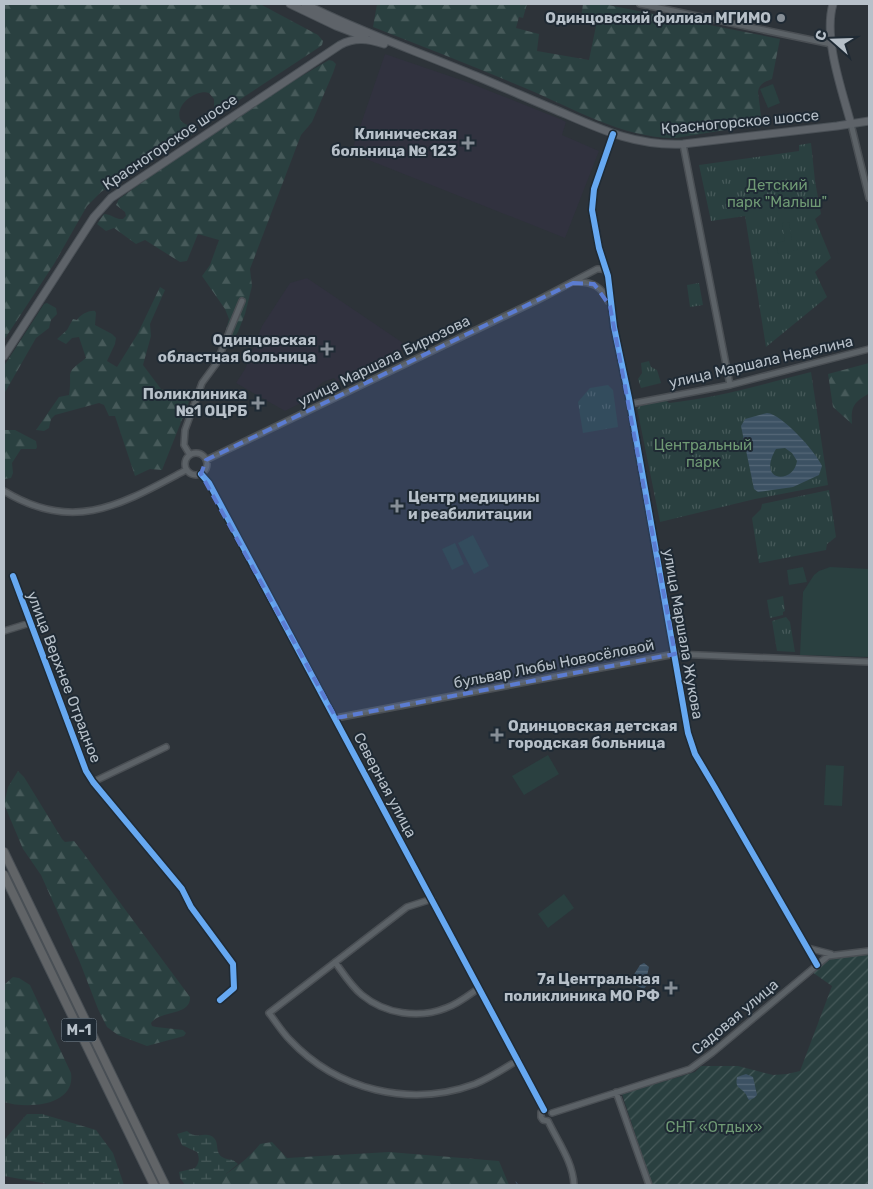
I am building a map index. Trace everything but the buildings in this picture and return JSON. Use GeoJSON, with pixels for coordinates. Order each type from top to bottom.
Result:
{"type":"FeatureCollection","features":[{"type":"Feature","properties":{"kind":"highway","name":"М-1"},"geometry":{"type":"LineString","coordinates":[[4,851],[165,1185]]}},
{"type":"Feature","properties":{"kind":"highway","name":"М-1"},"geometry":{"type":"LineString","coordinates":[[4,875],[154,1185]]}},
{"type":"Feature","properties":{"kind":"main road"},"geometry":{"type":"LineString","coordinates":[[290,4],[336,26],[418,57],[437,60]]}},
{"type":"Feature","properties":{"kind":"main road"},"geometry":{"type":"LineString","coordinates":[[305,4],[336,20],[437,60]]}},
{"type":"Feature","properties":{"kind":"main road"},"geometry":{"type":"LineString","coordinates":[[833,4],[830,14],[831,44],[851,124]]}},
{"type":"Feature","properties":{"kind":"main road","name":"Красногорское шоссе"},"geometry":{"type":"LineString","coordinates":[[4,356],[97,212],[110,198],[337,46],[348,41],[360,39],[384,44]]}},
{"type":"Feature","properties":{"kind":"main road","name":"Красногорское шоссе"},"geometry":{"type":"LineString","coordinates":[[437,60],[613,134],[648,143],[683,144],[869,121]]}},
{"type":"Feature","properties":{"kind":"street"},"geometry":{"type":"LineString","coordinates":[[640,4],[831,44]]}},
{"type":"Feature","properties":{"kind":"street"},"geometry":{"type":"LineString","coordinates":[[851,124],[867,178],[869,198]]}},
{"type":"Feature","properties":{"kind":"street","name":"улица Маршала Жукова"},"geometry":{"type":"LineString","coordinates":[[613,134],[598,175],[592,210],[599,248],[608,276],[610,306],[630,404],[692,747],[817,964]]}},
{"type":"Feature","properties":{"kind":"street"},"geometry":{"type":"LineString","coordinates":[[683,144],[730,386]]}},
{"type":"Feature","properties":{"kind":"street"},"geometry":{"type":"LineString","coordinates":[[599,248],[599,261],[592,280],[604,293],[610,306]]}},
{"type":"Feature","properties":{"kind":"street"},"geometry":{"type":"LineString","coordinates":[[573,283],[583,282],[604,286],[608,276],[603,269],[596,270]]}},
{"type":"Feature","properties":{"kind":"street","name":"улица Маршала Бирюзова"},"geometry":{"type":"LineString","coordinates":[[206,460],[573,283],[596,270]]}},
{"type":"Feature","properties":{"kind":"street"},"geometry":{"type":"LineString","coordinates":[[190,455],[184,445],[185,430],[202,383],[216,364],[242,301]]}},
{"type":"Feature","properties":{"kind":"street","name":"улица Маршала Неделина"},"geometry":{"type":"LineString","coordinates":[[630,404],[730,386],[869,349]]}},
{"type":"Feature","properties":{"kind":"street"},"geometry":{"type":"LineString","coordinates":[[199,454],[206,460],[207,466],[201,474],[194,475],[186,470],[186,460],[190,455],[199,454]]}},
{"type":"Feature","properties":{"kind":"street"},"geometry":{"type":"LineString","coordinates":[[4,491],[24,502],[47,510],[63,512],[93,511],[120,503],[186,470]]}},
{"type":"Feature","properties":{"kind":"street","name":"Северная улица"},"geometry":{"type":"LineString","coordinates":[[201,474],[209,483],[336,718],[544,1110]]}},
{"type":"Feature","properties":{"kind":"street","name":"улица Верхнее Отрадное"},"geometry":{"type":"LineString","coordinates":[[12,576],[81,761],[93,782],[182,889],[191,907],[233,964],[234,988],[220,1000]]}},
{"type":"Feature","properties":{"kind":"street"},"geometry":{"type":"LineString","coordinates":[[4,631],[30,623]]}},
{"type":"Feature","properties":{"kind":"street","name":"бульвар Любы Новосёловой"},"geometry":{"type":"LineString","coordinates":[[336,718],[675,654],[869,662]]}},
{"type":"Feature","properties":{"kind":"street"},"geometry":{"type":"LineString","coordinates":[[93,782],[166,747]]}},
{"type":"Feature","properties":{"kind":"street"},"geometry":{"type":"LineString","coordinates":[[432,899],[408,907],[269,1013],[296,1046],[330,1073],[379,1091],[407,1094],[428,1094],[448,1091],[473,1084],[518,1060]]}},
{"type":"Feature","properties":{"kind":"street"},"geometry":{"type":"LineString","coordinates":[[808,948],[817,952],[835,954]]}},
{"type":"Feature","properties":{"kind":"street","name":"Садовая улица"},"geometry":{"type":"LineString","coordinates":[[552,1113],[681,1073],[699,1064],[828,956],[869,951]]}},
{"type":"Feature","properties":{"kind":"street"},"geometry":{"type":"LineString","coordinates":[[335,962],[351,984],[362,995],[382,1007],[398,1012],[415,1014],[438,1011],[454,1004],[480,988]]}},
{"type":"Feature","properties":{"kind":"street"},"geometry":{"type":"LineString","coordinates":[[616,1092],[650,1185]]}},
{"type":"Feature","properties":{"kind":"street"},"geometry":{"type":"LineString","coordinates":[[548,1121],[552,1117],[552,1113],[544,1110],[541,1112],[541,1118],[548,1121],[568,1161],[574,1185]]}},
{"type":"Feature","properties":{"kind":"highlighted area"},"geometry":{"type":"Polygon","coordinates":[[[573,283],[594,284],[610,306],[675,654],[336,718],[201,474],[206,460],[573,283]]]}},
{"type":"Feature","properties":{"kind":"shaded area","name":"Клиническая больница № 123"},"geometry":{"type":"Polygon","coordinates":[[[385,54],[467,82],[560,119],[566,122],[562,135],[599,151],[565,238],[351,153],[385,54]]]}},
{"type":"Feature","properties":{"kind":"shaded area","name":"Одинцовская областная больница"},"geometry":{"type":"Polygon","coordinates":[[[307,278],[403,343],[400,354],[337,382],[334,378],[323,382],[313,391],[315,396],[285,411],[236,383],[245,369],[262,326],[290,283],[307,278]]]}},
{"type":"Feature","properties":{"kind":"shaded area"},"geometry":{"type":"Polygon","coordinates":[[[767,413],[781,420],[806,443],[819,460],[822,466],[819,475],[793,487],[758,492],[754,489],[741,426],[745,419],[767,413]],[[785,448],[776,449],[770,468],[773,474],[784,476],[790,474],[797,461],[792,453],[785,448]]]}},
{"type":"Feature","properties":{"kind":"shaded area"},"geometry":{"type":"Polygon","coordinates":[[[644,963],[649,967],[647,976],[652,978],[644,989],[635,985],[633,976],[640,965],[644,963]]]}},
{"type":"Feature","properties":{"kind":"shaded area"},"geometry":{"type":"Polygon","coordinates":[[[746,1074],[753,1077],[757,1095],[749,1100],[737,1083],[737,1077],[746,1074]]]}},
{"type":"Feature","properties":{"kind":"green space"},"geometry":{"type":"Polygon","coordinates":[[[4,4],[260,4],[318,35],[323,41],[322,45],[318,48],[218,114],[214,114],[214,99],[209,93],[199,93],[188,99],[179,113],[181,121],[193,128],[192,135],[101,192],[87,206],[54,264],[4,340],[4,4]]]}},
{"type":"Feature","properties":{"kind":"green space"},"geometry":{"type":"Polygon","coordinates":[[[377,4],[527,4],[523,18],[519,17],[516,28],[539,34],[537,51],[589,60],[597,21],[581,18],[583,4],[603,4],[780,39],[772,79],[759,87],[762,124],[676,138],[657,137],[618,128],[599,121],[506,80],[373,27],[377,4]]]}},
{"type":"Feature","properties":{"kind":"green space"},"geometry":{"type":"Polygon","coordinates":[[[329,60],[336,64],[333,73],[312,122],[301,135],[250,269],[252,286],[245,314],[238,332],[221,354],[218,352],[229,319],[225,309],[202,276],[210,265],[219,240],[198,234],[187,261],[180,262],[145,240],[136,244],[114,228],[106,231],[97,224],[104,214],[123,219],[126,216],[125,212],[116,205],[119,199],[186,151],[276,91],[329,60]]]}},
{"type":"Feature","properties":{"kind":"green space"},"geometry":{"type":"Polygon","coordinates":[[[773,84],[780,103],[768,108],[760,89],[773,84]]]}},
{"type":"Feature","properties":{"kind":"green space","name":"Детский парк \"Малыш\""},"geometry":{"type":"Polygon","coordinates":[[[811,143],[821,214],[815,219],[831,258],[815,272],[827,297],[766,347],[745,216],[711,221],[699,165],[799,151],[799,145],[811,143]]]}},
{"type":"Feature","properties":{"kind":"green space"},"geometry":{"type":"Polygon","coordinates":[[[789,222],[792,240],[796,240],[798,250],[778,254],[776,243],[785,241],[782,223],[789,222]]]}},
{"type":"Feature","properties":{"kind":"green space"},"geometry":{"type":"Polygon","coordinates":[[[699,283],[703,305],[690,307],[687,285],[699,283]]]}},
{"type":"Feature","properties":{"kind":"green space"},"geometry":{"type":"Polygon","coordinates":[[[160,287],[165,290],[150,324],[151,336],[143,365],[161,389],[187,398],[189,402],[162,470],[150,469],[135,476],[115,416],[109,416],[104,405],[99,403],[55,415],[51,419],[49,428],[44,431],[36,430],[59,397],[69,395],[70,374],[74,367],[86,358],[79,337],[72,338],[66,344],[57,339],[67,330],[73,319],[77,320],[85,313],[95,311],[95,325],[116,338],[107,361],[117,367],[137,335],[160,287]]]}},
{"type":"Feature","properties":{"kind":"green space"},"geometry":{"type":"Polygon","coordinates":[[[47,303],[56,308],[57,314],[51,320],[49,328],[36,338],[4,394],[4,366],[44,304],[47,303]]]}},
{"type":"Feature","properties":{"kind":"green space"},"geometry":{"type":"Polygon","coordinates":[[[649,361],[651,367],[657,370],[661,383],[641,388],[638,379],[642,373],[641,363],[649,361]]]}},
{"type":"Feature","properties":{"kind":"green space"},"geometry":{"type":"Polygon","coordinates":[[[869,363],[869,396],[868,394],[863,397],[854,406],[852,424],[833,407],[828,374],[869,363]]]}},
{"type":"Feature","properties":{"kind":"green space","name":"Центральный парк"},"geometry":{"type":"Polygon","coordinates":[[[811,372],[828,485],[755,499],[660,522],[637,408],[666,400],[669,403],[722,394],[811,372]]]}},
{"type":"Feature","properties":{"kind":"green space"},"geometry":{"type":"Polygon","coordinates":[[[608,385],[613,390],[618,427],[583,433],[578,402],[590,388],[608,385]]]}},
{"type":"Feature","properties":{"kind":"green space"},"geometry":{"type":"Polygon","coordinates":[[[4,430],[15,430],[36,441],[37,447],[36,449],[21,449],[12,463],[13,473],[11,478],[4,479],[4,430]]]}},
{"type":"Feature","properties":{"kind":"green space"},"geometry":{"type":"Polygon","coordinates":[[[829,490],[836,537],[827,544],[826,550],[759,563],[752,518],[761,509],[762,504],[829,490]]]}},
{"type":"Feature","properties":{"kind":"green space"},"geometry":{"type":"Polygon","coordinates":[[[473,535],[489,566],[474,574],[458,543],[473,535]]]}},
{"type":"Feature","properties":{"kind":"green space"},"geometry":{"type":"Polygon","coordinates":[[[455,543],[464,564],[452,570],[442,549],[455,543]]]}},
{"type":"Feature","properties":{"kind":"green space"},"geometry":{"type":"Polygon","coordinates":[[[803,567],[807,582],[789,585],[787,570],[803,567]]]}},
{"type":"Feature","properties":{"kind":"green space"},"geometry":{"type":"Polygon","coordinates":[[[830,567],[869,569],[869,657],[800,655],[803,592],[814,575],[830,567]]]}},
{"type":"Feature","properties":{"kind":"green space"},"geometry":{"type":"Polygon","coordinates":[[[783,596],[785,611],[783,615],[770,618],[767,600],[783,596]]]}},
{"type":"Feature","properties":{"kind":"green space"},"geometry":{"type":"Polygon","coordinates":[[[786,617],[790,622],[795,652],[777,651],[772,621],[786,617]]]}},
{"type":"Feature","properties":{"kind":"green space"},"geometry":{"type":"Polygon","coordinates":[[[548,755],[559,774],[524,795],[512,776],[548,755]]]}},
{"type":"Feature","properties":{"kind":"green space"},"geometry":{"type":"Polygon","coordinates":[[[826,765],[844,766],[842,806],[824,805],[826,765]]]}},
{"type":"Feature","properties":{"kind":"green space"},"geometry":{"type":"Polygon","coordinates":[[[18,771],[24,777],[62,839],[65,842],[74,841],[190,997],[186,1007],[161,1016],[151,1023],[152,1026],[156,1027],[183,1030],[186,1033],[184,1036],[147,1046],[118,1035],[107,1027],[41,875],[23,849],[4,804],[8,787],[18,771]]]}},
{"type":"Feature","properties":{"kind":"green space"},"geometry":{"type":"Polygon","coordinates":[[[564,894],[574,908],[548,928],[538,914],[564,894]]]}},
{"type":"Feature","properties":{"kind":"green space","name":"СНТ «Отдых»"},"geometry":{"type":"Polygon","coordinates":[[[869,953],[869,1185],[652,1185],[622,1094],[695,1072],[701,1066],[738,1066],[773,1075],[800,1071],[832,986],[812,972],[829,957],[869,953]]]}},
{"type":"Feature","properties":{"kind":"green space"},"geometry":{"type":"Polygon","coordinates":[[[13,977],[19,978],[30,985],[71,1073],[70,1084],[66,1093],[48,1103],[24,1105],[4,1102],[4,985],[13,977]]]}},
{"type":"Feature","properties":{"kind":"green space"},"geometry":{"type":"Polygon","coordinates":[[[27,1114],[42,1114],[96,1130],[113,1153],[124,1185],[53,1185],[4,1176],[4,1140],[27,1114]]]}},
{"type":"Feature","properties":{"kind":"green space"},"geometry":{"type":"Polygon","coordinates":[[[187,1131],[198,1136],[211,1136],[216,1141],[219,1154],[238,1164],[221,1178],[207,1185],[185,1185],[180,1178],[179,1172],[195,1168],[199,1159],[197,1152],[182,1145],[177,1134],[187,1131]]]}},
{"type":"Feature","properties":{"kind":"green space"},"geometry":{"type":"Polygon","coordinates":[[[272,1142],[287,1158],[389,1152],[499,1161],[509,1185],[207,1185],[236,1167],[260,1144],[272,1142]]]}},
{"type":"Feature","properties":{"kind":"cycle path"},"geometry":{"type":"LineString","coordinates":[[613,134],[594,189],[592,210],[599,248],[608,276],[614,327],[629,398],[688,733],[695,754],[817,965]]}},
{"type":"Feature","properties":{"kind":"cycle path"},"geometry":{"type":"LineString","coordinates":[[201,474],[209,483],[544,1110]]}},
{"type":"Feature","properties":{"kind":"cycle path"},"geometry":{"type":"LineString","coordinates":[[13,576],[86,771],[93,782],[182,889],[191,907],[233,964],[234,988],[220,1000]]}},
{"type":"Feature","properties":{"kind":"place","name":"Одинцовский филиал МГИМО"},"geometry":{"type":"Point","coordinates":[781,18]}},
{"type":"Feature","properties":{"kind":"place","name":"Клиническая больница № 123"},"geometry":{"type":"Point","coordinates":[468,143]}},
{"type":"Feature","properties":{"kind":"place","name":"Одинцовская областная больница"},"geometry":{"type":"Point","coordinates":[327,349]}},
{"type":"Feature","properties":{"kind":"place","name":"Поликлиника №1 ОЦРБ"},"geometry":{"type":"Point","coordinates":[258,403]}},
{"type":"Feature","properties":{"kind":"place","name":"Центр медицины и реабилитации"},"geometry":{"type":"Point","coordinates":[397,506]}},
{"type":"Feature","properties":{"kind":"place","name":"Одинцовская детская городская больница"},"geometry":{"type":"Point","coordinates":[497,735]}},
{"type":"Feature","properties":{"kind":"place","name":"7я Центральная поликлиника МО РФ"},"geometry":{"type":"Point","coordinates":[671,988]}}]}
